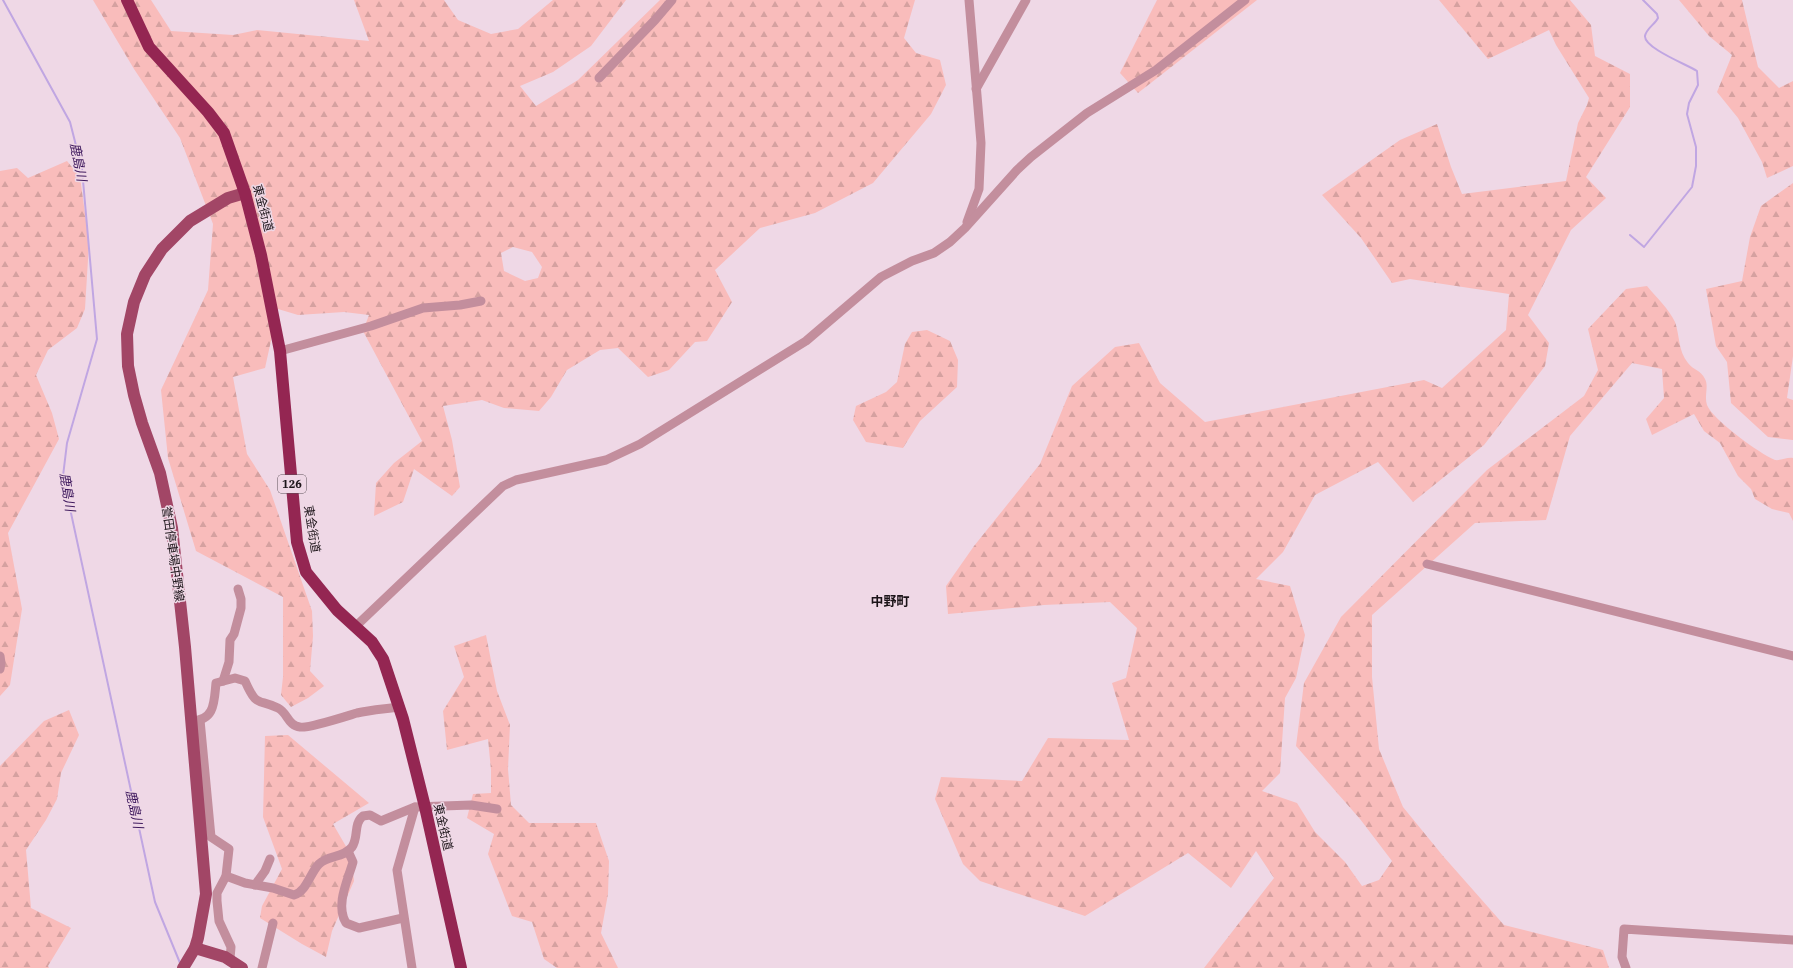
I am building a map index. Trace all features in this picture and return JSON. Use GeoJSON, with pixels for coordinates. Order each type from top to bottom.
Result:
{"type":"FeatureCollection","features":[{"type":"Feature","properties":{"kind":"highway","name":"東金街道"},"geometry":{"type":"LineString","coordinates":[[126,0],[149,47],[208,112],[224,133],[245,193],[261,255],[280,352],[297,542],[306,572],[325,598],[372,642],[382,659],[399,707],[420,807],[461,968]]}},
{"type":"Feature","properties":{"kind":"main road","name":"誉田停車場中野線"},"geometry":{"type":"LineString","coordinates":[[186,964],[195,948],[211,893],[196,720],[172,528],[160,473],[142,423],[128,366],[127,334],[134,302],[145,275],[162,249],[190,221],[224,201],[245,193]]}},
{"type":"Feature","properties":{"kind":"main road"},"geometry":{"type":"LineString","coordinates":[[195,948],[230,959],[242,968]]}},
{"type":"Feature","properties":{"kind":"street"},"geometry":{"type":"LineString","coordinates":[[599,78],[655,20],[672,0]]}},
{"type":"Feature","properties":{"kind":"street"},"geometry":{"type":"LineString","coordinates":[[965,228],[979,189],[981,143],[970,0]]}},
{"type":"Feature","properties":{"kind":"street"},"geometry":{"type":"LineString","coordinates":[[976,89],[1026,0]]}},
{"type":"Feature","properties":{"kind":"street"},"geometry":{"type":"LineString","coordinates":[[356,626],[503,486],[516,480],[606,460],[640,444],[806,340],[882,277],[912,261],[934,253],[965,228],[1017,170],[1031,157],[1087,113],[1156,70],[1245,0]]}},
{"type":"Feature","properties":{"kind":"street"},"geometry":{"type":"LineString","coordinates":[[280,352],[371,326],[423,308],[481,301]]}},
{"type":"Feature","properties":{"kind":"street"},"geometry":{"type":"LineString","coordinates":[[1426,564],[1793,656]]}},
{"type":"Feature","properties":{"kind":"street"},"geometry":{"type":"LineString","coordinates":[[223,681],[229,662],[230,640],[234,634],[241,608],[241,600],[238,589]]}},
{"type":"Feature","properties":{"kind":"street"},"geometry":{"type":"LineString","coordinates":[[0,656],[0,669]]}},
{"type":"Feature","properties":{"kind":"street"},"geometry":{"type":"LineString","coordinates":[[230,959],[231,947],[219,920],[211,893],[226,876],[229,849],[211,837],[196,720],[207,718],[211,710],[216,682],[236,678],[245,682],[251,695],[257,701],[278,708],[285,713],[290,722],[301,728],[358,713],[399,707]]}},
{"type":"Feature","properties":{"kind":"street"},"geometry":{"type":"LineString","coordinates":[[226,876],[294,895],[302,891],[320,862],[348,851],[355,841],[357,824],[363,816],[370,815],[381,821],[420,807],[470,805],[497,809]]}},
{"type":"Feature","properties":{"kind":"street"},"geometry":{"type":"LineString","coordinates":[[412,968],[403,918],[397,870],[420,807]]}},
{"type":"Feature","properties":{"kind":"street"},"geometry":{"type":"LineString","coordinates":[[348,851],[353,862],[341,904],[346,923],[359,928],[403,918]]}},
{"type":"Feature","properties":{"kind":"street"},"geometry":{"type":"LineString","coordinates":[[256,885],[265,871],[270,859]]}},
{"type":"Feature","properties":{"kind":"street"},"geometry":{"type":"LineString","coordinates":[[262,968],[273,923]]}},
{"type":"Feature","properties":{"kind":"street"},"geometry":{"type":"LineString","coordinates":[[1626,968],[1622,957],[1624,929],[1793,940]]}},
{"type":"Feature","properties":{"kind":"green space"},"geometry":{"type":"Polygon","coordinates":[[[93,0],[151,0],[171,31],[233,35],[257,30],[369,41],[354,0],[444,0],[458,20],[491,34],[518,29],[553,0],[626,0],[591,46],[553,72],[520,86],[536,106],[578,80],[660,0],[915,0],[904,38],[916,53],[940,60],[946,85],[931,114],[873,183],[815,213],[760,228],[715,270],[732,302],[707,341],[695,342],[669,370],[648,377],[618,348],[600,350],[567,370],[551,397],[539,411],[504,408],[482,400],[443,406],[452,440],[460,487],[452,496],[414,469],[403,502],[374,516],[376,483],[394,463],[422,441],[363,331],[369,315],[344,312],[298,315],[278,309],[265,368],[233,377],[247,454],[270,490],[312,611],[313,636],[310,671],[324,686],[308,698],[291,707],[281,695],[283,677],[283,597],[196,551],[168,458],[161,390],[208,290],[213,224],[180,138],[134,69],[93,0]],[[513,247],[501,253],[504,271],[525,281],[538,278],[542,267],[532,252],[513,247]]]}},
{"type":"Feature","properties":{"kind":"green space"},"geometry":{"type":"Polygon","coordinates":[[[1157,0],[1257,0],[1138,93],[1120,73],[1157,0]]]}},
{"type":"Feature","properties":{"kind":"green space"},"geometry":{"type":"Polygon","coordinates":[[[1439,0],[1570,0],[1591,25],[1595,56],[1630,74],[1630,107],[1586,177],[1606,198],[1571,230],[1528,315],[1549,343],[1545,366],[1484,445],[1413,502],[1378,462],[1315,495],[1283,552],[1256,579],[1290,586],[1305,635],[1296,678],[1285,698],[1280,773],[1262,791],[1297,803],[1315,832],[1345,862],[1362,886],[1379,880],[1392,861],[1360,819],[1296,746],[1304,683],[1341,617],[1487,470],[1584,396],[1598,370],[1588,329],[1626,289],[1647,286],[1669,312],[1677,327],[1682,354],[1690,365],[1705,379],[1707,385],[1707,405],[1718,419],[1748,444],[1775,460],[1793,458],[1793,521],[1789,513],[1772,509],[1755,499],[1751,489],[1738,476],[1720,443],[1704,431],[1694,414],[1652,435],[1646,419],[1664,398],[1662,369],[1632,363],[1570,436],[1546,520],[1475,523],[1372,615],[1372,677],[1379,749],[1403,807],[1443,856],[1504,925],[1603,950],[1609,968],[1204,968],[1274,878],[1256,851],[1231,888],[1188,853],[1085,916],[980,881],[963,864],[935,799],[941,777],[1022,781],[1048,738],[1129,740],[1112,683],[1126,678],[1137,628],[1110,602],[1044,605],[948,614],[946,586],[974,546],[1040,464],[1072,386],[1115,347],[1139,343],[1160,383],[1205,422],[1424,380],[1442,388],[1506,330],[1509,294],[1410,279],[1392,283],[1361,238],[1322,195],[1400,140],[1437,124],[1451,167],[1462,194],[1566,181],[1578,123],[1589,98],[1556,45],[1549,30],[1488,59],[1439,0]]]}},
{"type":"Feature","properties":{"kind":"green space"},"geometry":{"type":"Polygon","coordinates":[[[1679,0],[1742,0],[1758,67],[1779,88],[1793,81],[1793,166],[1767,178],[1762,162],[1738,118],[1717,92],[1732,55],[1709,36],[1679,0]]]}},
{"type":"Feature","properties":{"kind":"green space"},"geometry":{"type":"Polygon","coordinates":[[[67,161],[80,177],[89,243],[85,309],[77,328],[48,350],[36,375],[52,413],[59,439],[8,533],[22,609],[10,685],[0,696],[0,171],[17,168],[28,178],[67,161]]]}},
{"type":"Feature","properties":{"kind":"green space"},"geometry":{"type":"Polygon","coordinates":[[[1793,183],[1793,356],[1787,398],[1793,400],[1793,440],[1768,437],[1731,403],[1727,362],[1716,346],[1706,289],[1742,281],[1750,237],[1761,206],[1793,183]]]}},
{"type":"Feature","properties":{"kind":"green space"},"geometry":{"type":"Polygon","coordinates":[[[927,330],[950,341],[958,360],[957,387],[920,421],[903,448],[866,442],[853,420],[856,406],[886,392],[897,382],[905,344],[912,332],[927,330]]]}},
{"type":"Feature","properties":{"kind":"green space"},"geometry":{"type":"Polygon","coordinates":[[[486,635],[497,691],[510,725],[508,769],[511,805],[529,823],[596,823],[609,861],[608,894],[601,933],[618,968],[557,968],[544,959],[532,922],[512,916],[488,854],[494,834],[467,818],[473,794],[491,793],[491,770],[488,739],[447,750],[443,711],[464,677],[454,646],[486,635]]]}},
{"type":"Feature","properties":{"kind":"green space"},"geometry":{"type":"Polygon","coordinates":[[[69,710],[79,735],[61,773],[57,799],[46,820],[26,850],[31,908],[71,928],[48,966],[49,968],[0,968],[0,766],[44,721],[69,710]]]}},
{"type":"Feature","properties":{"kind":"green space"},"geometry":{"type":"Polygon","coordinates":[[[288,735],[369,803],[333,824],[351,855],[354,881],[332,931],[326,957],[260,918],[262,906],[282,869],[263,817],[265,736],[288,735]]]}},
{"type":"Feature","properties":{"kind":"waterway","name":"鹿島川"},"geometry":{"type":"LineString","coordinates":[[3,0],[70,122],[82,169],[97,339],[67,443],[63,476],[155,902],[180,963]]}},
{"type":"Feature","properties":{"kind":"waterway"},"geometry":{"type":"LineString","coordinates":[[1630,235],[1644,247],[1692,187],[1696,166],[1696,147],[1687,114],[1689,103],[1698,85],[1697,71],[1667,56],[1651,46],[1647,41],[1645,36],[1646,33],[1658,18],[1657,14],[1643,0]]}},
{"type":"Feature","properties":{"kind":"district","name":"中野町"},"geometry":{"type":"Point","coordinates":[890,601]}}]}
